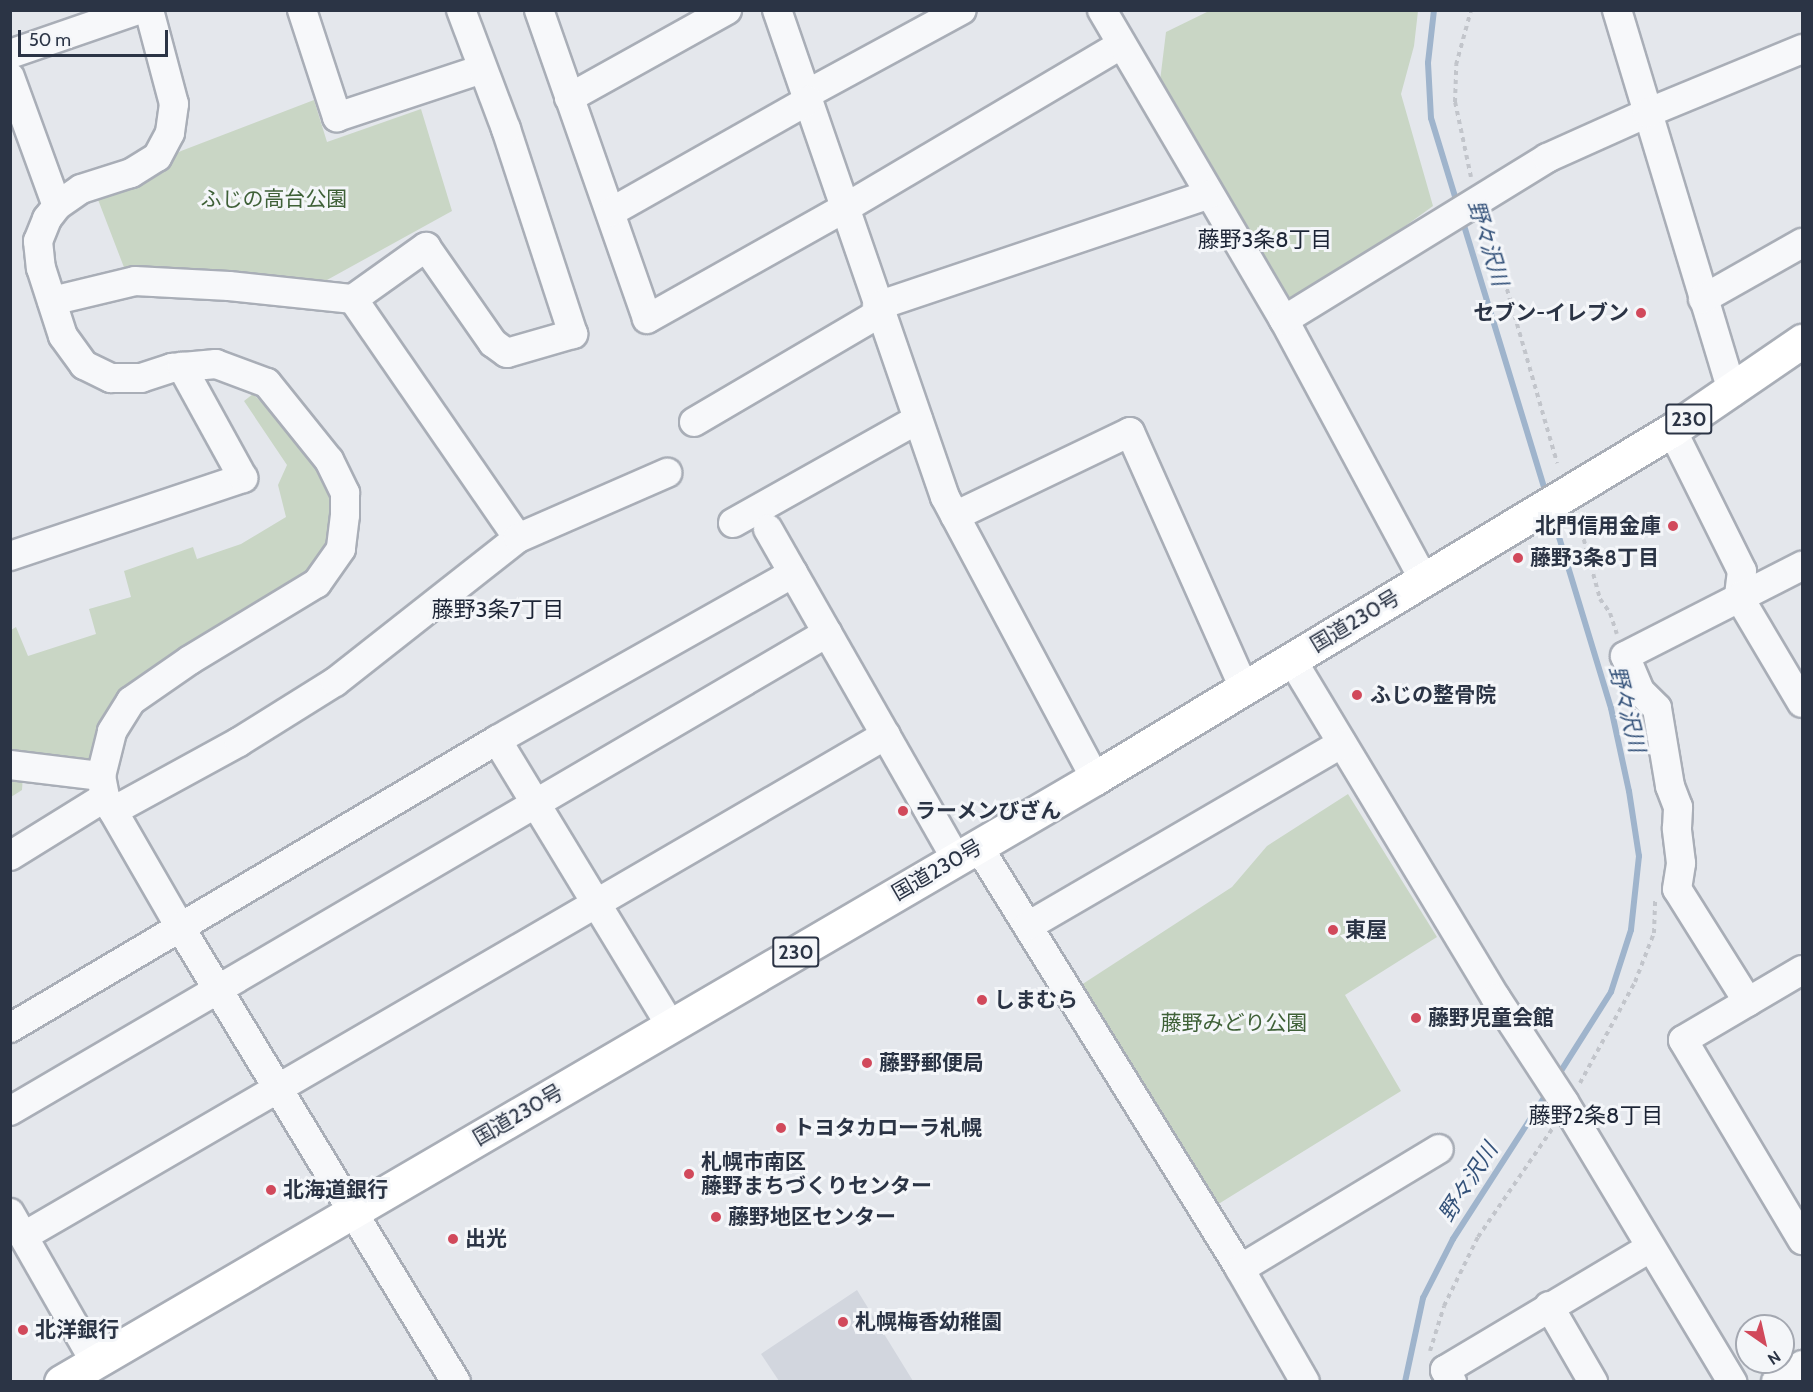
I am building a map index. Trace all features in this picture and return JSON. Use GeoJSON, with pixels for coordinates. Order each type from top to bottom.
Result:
{"type":"FeatureCollection","features":[{"type":"Feature","properties":{"kind":"highway","name":"国道230号"},"geometry":{"type":"LineString","coordinates":[[80,1374],[1292,660],[1672,430],[1732,392],[1803,341]]}},
{"type":"Feature","properties":{"kind":"street"},"geometry":{"type":"LineString","coordinates":[[10,54],[138,10]]}},
{"type":"Feature","properties":{"kind":"street"},"geometry":{"type":"LineString","coordinates":[[149,10],[174,104],[171,133],[157,157],[131,173],[81,189],[57,206],[38,241],[41,268],[63,336],[84,365],[111,378],[141,378],[182,367],[216,364],[267,383],[329,460],[345,493],[345,515],[341,549],[317,583],[190,660],[131,701],[112,732],[107,794],[180,927],[456,1382]]}},
{"type":"Feature","properties":{"kind":"street"},"geometry":{"type":"LineString","coordinates":[[302,10],[337,117],[482,69]]}},
{"type":"Feature","properties":{"kind":"street"},"geometry":{"type":"LineString","coordinates":[[52,302],[135,281],[229,286],[353,299],[426,247],[493,343],[507,353],[573,334],[507,129],[461,10]]}},
{"type":"Feature","properties":{"kind":"street"},"geometry":{"type":"LineString","coordinates":[[539,10],[612,212],[647,319],[845,208],[1121,45]]}},
{"type":"Feature","properties":{"kind":"street"},"geometry":{"type":"LineString","coordinates":[[569,98],[727,10]]}},
{"type":"Feature","properties":{"kind":"street"},"geometry":{"type":"LineString","coordinates":[[777,10],[945,497],[1095,778]]}},
{"type":"Feature","properties":{"kind":"street"},"geometry":{"type":"LineString","coordinates":[[612,212],[962,10]]}},
{"type":"Feature","properties":{"kind":"street"},"geometry":{"type":"LineString","coordinates":[[1102,10],[1284,320],[1424,579]]}},
{"type":"Feature","properties":{"kind":"street"},"geometry":{"type":"LineString","coordinates":[[1617,10],[1732,392]]}},
{"type":"Feature","properties":{"kind":"street"},"geometry":{"type":"LineString","coordinates":[[1284,320],[1547,158],[1647,113],[1803,49]]}},
{"type":"Feature","properties":{"kind":"street"},"geometry":{"type":"LineString","coordinates":[[10,77],[57,206]]}},
{"type":"Feature","properties":{"kind":"street"},"geometry":{"type":"LineString","coordinates":[[694,422],[879,309],[1209,194]]}},
{"type":"Feature","properties":{"kind":"street"},"geometry":{"type":"LineString","coordinates":[[1703,299],[1803,243]]}},
{"type":"Feature","properties":{"kind":"street"},"geometry":{"type":"LineString","coordinates":[[353,299],[518,538]]}},
{"type":"Feature","properties":{"kind":"street"},"geometry":{"type":"LineString","coordinates":[[10,556],[243,478],[182,367]]}},
{"type":"Feature","properties":{"kind":"street"},"geometry":{"type":"LineString","coordinates":[[733,523],[918,419]]}},
{"type":"Feature","properties":{"kind":"street"},"geometry":{"type":"LineString","coordinates":[[1672,430],[1742,571],[1739,597],[1803,703]]}},
{"type":"Feature","properties":{"kind":"street"},"geometry":{"type":"LineString","coordinates":[[955,516],[1130,432],[1244,688]]}},
{"type":"Feature","properties":{"kind":"street"},"geometry":{"type":"LineString","coordinates":[[10,855],[107,794],[239,742],[335,682],[518,538],[667,473]]}},
{"type":"Feature","properties":{"kind":"street"},"geometry":{"type":"LineString","coordinates":[[768,528],[886,735],[967,853],[1028,926],[1240,1269],[1305,1382]]}},
{"type":"Feature","properties":{"kind":"street"},"geometry":{"type":"LineString","coordinates":[[1748,1002],[1677,889],[1681,863],[1677,828],[1678,807],[1670,786],[1658,708],[1640,691],[1625,656],[1803,566]]}},
{"type":"Feature","properties":{"kind":"street"},"geometry":{"type":"LineString","coordinates":[[10,1028],[497,740],[793,573]]}},
{"type":"Feature","properties":{"kind":"street"},"geometry":{"type":"LineString","coordinates":[[10,1111],[827,633]]}},
{"type":"Feature","properties":{"kind":"street"},"geometry":{"type":"LineString","coordinates":[[1292,660],[1732,1382]]}},
{"type":"Feature","properties":{"kind":"street"},"geometry":{"type":"LineString","coordinates":[[80,1374],[17,1225],[279,1089],[886,735]]}},
{"type":"Feature","properties":{"kind":"street"},"geometry":{"type":"LineString","coordinates":[[497,740],[671,1026]]}},
{"type":"Feature","properties":{"kind":"street"},"geometry":{"type":"LineString","coordinates":[[1028,926],[1342,743]]}},
{"type":"Feature","properties":{"kind":"street"},"geometry":{"type":"LineString","coordinates":[[10,765],[107,794]]}},
{"type":"Feature","properties":{"kind":"street"},"geometry":{"type":"LineString","coordinates":[[1803,970],[1683,1040],[1803,1240]]}},
{"type":"Feature","properties":{"kind":"street"},"geometry":{"type":"LineString","coordinates":[[1240,1269],[1439,1149]]}},
{"type":"Feature","properties":{"kind":"street"},"geometry":{"type":"LineString","coordinates":[[1452,1382],[1445,1370],[1549,1306],[1650,1248]]}},
{"type":"Feature","properties":{"kind":"street"},"geometry":{"type":"LineString","coordinates":[[1549,1306],[1593,1382]]}},
{"type":"Feature","properties":{"kind":"street"},"geometry":{"type":"LineString","coordinates":[[1776,1382],[1803,1365]]}},
{"type":"Feature","properties":{"kind":"path"},"geometry":{"type":"LineString","coordinates":[[1471,10],[1456,65],[1455,102],[1472,180],[1480,200],[1524,355],[1532,370],[1600,599],[1610,613]]}},
{"type":"Feature","properties":{"kind":"path"},"geometry":{"type":"LineString","coordinates":[[1429,1353],[1444,1306],[1478,1237],[1565,1105],[1635,982],[1654,933],[1653,920]]}},
{"type":"Feature","properties":{"kind":"shaded area","name":"札幌梅香幼稚園"},"geometry":{"type":"Polygon","coordinates":[[[857,1290],[913,1381],[779,1381],[761,1354],[857,1290]]]}},
{"type":"Feature","properties":{"kind":"green space"},"geometry":{"type":"Polygon","coordinates":[[[1209,11],[1418,11],[1414,46],[1401,94],[1433,206],[1357,261],[1326,276],[1292,302],[1207,168],[1160,81],[1166,32],[1209,11]]]}},
{"type":"Feature","properties":{"kind":"green space","name":"ふじの高台公園"},"geometry":{"type":"Polygon","coordinates":[[[314,100],[327,142],[421,109],[452,211],[327,280],[125,270],[97,197],[181,151],[314,100]]]}},
{"type":"Feature","properties":{"kind":"green space"},"geometry":{"type":"Polygon","coordinates":[[[253,394],[295,434],[328,484],[334,514],[331,550],[312,576],[119,700],[91,769],[24,759],[22,790],[11,797],[11,630],[16,627],[28,656],[96,634],[89,609],[131,597],[124,571],[193,547],[197,559],[241,544],[286,517],[278,485],[287,465],[244,401],[253,394]]]}},
{"type":"Feature","properties":{"kind":"green space","name":"藤野みどり公園"},"geometry":{"type":"Polygon","coordinates":[[[1348,794],[1437,937],[1345,995],[1401,1091],[1212,1208],[1078,987],[1232,887],[1267,846],[1348,794]]]}},
{"type":"Feature","properties":{"kind":"waterway","name":"野々沢川"},"geometry":{"type":"LineString","coordinates":[[1434,10],[1428,63],[1431,118],[1457,203]]}},
{"type":"Feature","properties":{"kind":"waterway","name":"野々沢川"},"geometry":{"type":"LineString","coordinates":[[1462,219],[1546,493]]}},
{"type":"Feature","properties":{"kind":"waterway","name":"野々沢川"},"geometry":{"type":"LineString","coordinates":[[1552,514],[1611,708],[1629,791],[1639,856],[1631,930],[1611,992],[1557,1077]]}},
{"type":"Feature","properties":{"kind":"waterway","name":"野々沢川"},"geometry":{"type":"LineString","coordinates":[[1405,1382],[1423,1298],[1453,1239],[1547,1093]]}},
{"type":"Feature","properties":{"kind":"place","name":"セブン-イレブン"},"geometry":{"type":"Point","coordinates":[1641,313]}},
{"type":"Feature","properties":{"kind":"place","name":"北門信用金庫"},"geometry":{"type":"Point","coordinates":[1673,526]}},
{"type":"Feature","properties":{"kind":"place","name":"藤野3条8丁目"},"geometry":{"type":"Point","coordinates":[1518,558]}},
{"type":"Feature","properties":{"kind":"place","name":"ふじの整骨院"},"geometry":{"type":"Point","coordinates":[1357,695]}},
{"type":"Feature","properties":{"kind":"place","name":"ラーメンびざん"},"geometry":{"type":"Point","coordinates":[903,811]}},
{"type":"Feature","properties":{"kind":"place","name":"東屋"},"geometry":{"type":"Point","coordinates":[1333,930]}},
{"type":"Feature","properties":{"kind":"place","name":"しまむら"},"geometry":{"type":"Point","coordinates":[982,1000]}},
{"type":"Feature","properties":{"kind":"place","name":"藤野児童会館"},"geometry":{"type":"Point","coordinates":[1416,1018]}},
{"type":"Feature","properties":{"kind":"place","name":"藤野郵便局"},"geometry":{"type":"Point","coordinates":[867,1063]}},
{"type":"Feature","properties":{"kind":"place","name":"トヨタカローラ札幌"},"geometry":{"type":"Point","coordinates":[781,1128]}},
{"type":"Feature","properties":{"kind":"place","name":"札幌市南区 藤野まちづくりセンター"},"geometry":{"type":"Point","coordinates":[689,1174]}},
{"type":"Feature","properties":{"kind":"place","name":"北海道銀行"},"geometry":{"type":"Point","coordinates":[271,1190]}},
{"type":"Feature","properties":{"kind":"place","name":"藤野地区センター"},"geometry":{"type":"Point","coordinates":[716,1217]}},
{"type":"Feature","properties":{"kind":"place","name":"出光"},"geometry":{"type":"Point","coordinates":[453,1239]}},
{"type":"Feature","properties":{"kind":"place","name":"札幌梅香幼稚園"},"geometry":{"type":"Point","coordinates":[843,1322]}},
{"type":"Feature","properties":{"kind":"place","name":"北洋銀行"},"geometry":{"type":"Point","coordinates":[23,1330]}},
{"type":"Feature","properties":{"kind":"district","name":"藤野3条8丁目"},"geometry":{"type":"Point","coordinates":[1265,240]}},
{"type":"Feature","properties":{"kind":"district","name":"藤野3条7丁目"},"geometry":{"type":"Point","coordinates":[498,610]}},
{"type":"Feature","properties":{"kind":"district","name":"藤野2条8丁目"},"geometry":{"type":"Point","coordinates":[1596,1116]}}]}
